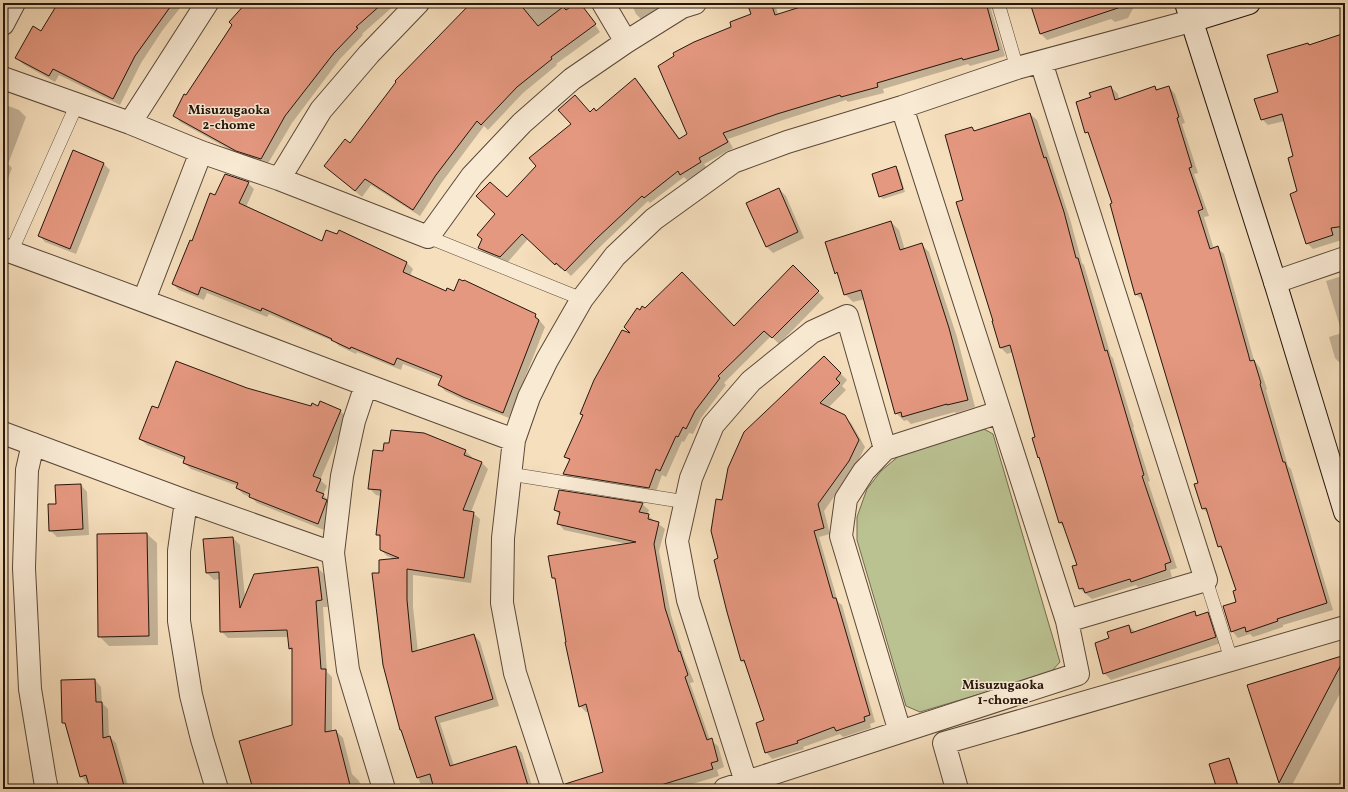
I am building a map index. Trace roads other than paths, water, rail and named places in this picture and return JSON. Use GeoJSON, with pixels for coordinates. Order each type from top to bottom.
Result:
{"type":"FeatureCollection","features":[{"type":"Feature","properties":{"kind":"street"},"geometry":{"type":"LineString","coordinates":[[3,24],[14,3]]}},
{"type":"Feature","properties":{"kind":"street"},"geometry":{"type":"LineString","coordinates":[[130,123],[207,3]]}},
{"type":"Feature","properties":{"kind":"street"},"geometry":{"type":"LineString","coordinates":[[279,179],[321,110],[369,54],[418,3]]}},
{"type":"Feature","properties":{"kind":"street"},"geometry":{"type":"LineString","coordinates":[[603,3],[626,42]]}},
{"type":"Feature","properties":{"kind":"street"},"geometry":{"type":"LineString","coordinates":[[3,78],[130,123],[201,152],[279,179],[428,237],[472,176],[522,123],[572,79],[626,42],[682,7],[695,3]]}},
{"type":"Feature","properties":{"kind":"street"},"geometry":{"type":"LineString","coordinates":[[553,789],[516,673],[502,603],[503,538],[510,474],[514,440],[529,396],[547,360],[582,299],[615,256],[654,219],[733,162],[787,142],[902,107],[1017,68],[1041,62],[1188,12],[1249,3]]}},
{"type":"Feature","properties":{"kind":"street"},"geometry":{"type":"LineString","coordinates":[[1188,12],[1275,282],[1345,512]]}},
{"type":"Feature","properties":{"kind":"street"},"geometry":{"type":"LineString","coordinates":[[1041,62],[1206,580],[1068,621]]}},
{"type":"Feature","properties":{"kind":"street"},"geometry":{"type":"LineString","coordinates":[[725,789],[1078,674],[1068,621],[902,107]]}},
{"type":"Feature","properties":{"kind":"street"},"geometry":{"type":"LineString","coordinates":[[144,300],[201,152]]}},
{"type":"Feature","properties":{"kind":"street"},"geometry":{"type":"LineString","coordinates":[[7,251],[144,300],[366,386],[514,440]]}},
{"type":"Feature","properties":{"kind":"street"},"geometry":{"type":"LineString","coordinates":[[1275,282],[1345,258]]}},
{"type":"Feature","properties":{"kind":"street"},"geometry":{"type":"LineString","coordinates":[[746,782],[688,600],[677,541],[691,478],[713,425],[751,381],[812,332],[847,316],[885,449]]}},
{"type":"Feature","properties":{"kind":"street"},"geometry":{"type":"LineString","coordinates":[[366,386],[354,421],[342,476],[333,553],[348,670],[384,789]]}},
{"type":"Feature","properties":{"kind":"street"},"geometry":{"type":"LineString","coordinates":[[900,732],[841,536],[846,499],[864,471],[885,449],[1000,412]]}},
{"type":"Feature","properties":{"kind":"street"},"geometry":{"type":"LineString","coordinates":[[3,433],[186,501],[333,553]]}},
{"type":"Feature","properties":{"kind":"street"},"geometry":{"type":"LineString","coordinates":[[33,444],[27,470],[24,568],[30,689],[47,789]]}},
{"type":"Feature","properties":{"kind":"street"},"geometry":{"type":"LineString","coordinates":[[186,501],[179,551],[179,621],[192,695],[202,739],[217,789]]}},
{"type":"Feature","properties":{"kind":"street"},"geometry":{"type":"LineString","coordinates":[[957,789],[944,743],[1345,627]]}},
{"type":"Feature","properties":{"kind":"lane"},"geometry":{"type":"LineString","coordinates":[[998,3],[1017,68]]}},
{"type":"Feature","properties":{"kind":"lane"},"geometry":{"type":"LineString","coordinates":[[7,251],[77,104]]}},
{"type":"Feature","properties":{"kind":"lane"},"geometry":{"type":"LineString","coordinates":[[428,237],[582,299]]}},
{"type":"Feature","properties":{"kind":"lane"},"geometry":{"type":"LineString","coordinates":[[510,474],[686,502]]}},
{"type":"Feature","properties":{"kind":"lane"},"geometry":{"type":"LineString","coordinates":[[1206,580],[1232,659]]}},
{"type":"Feature","properties":{"kind":"district","name":"Misuzugaoka 2-chome"},"geometry":{"type":"Point","coordinates":[229,116]}},
{"type":"Feature","properties":{"kind":"district","name":"Misuzugaoka 1-chome"},"geometry":{"type":"Point","coordinates":[1003,692]}}]}
